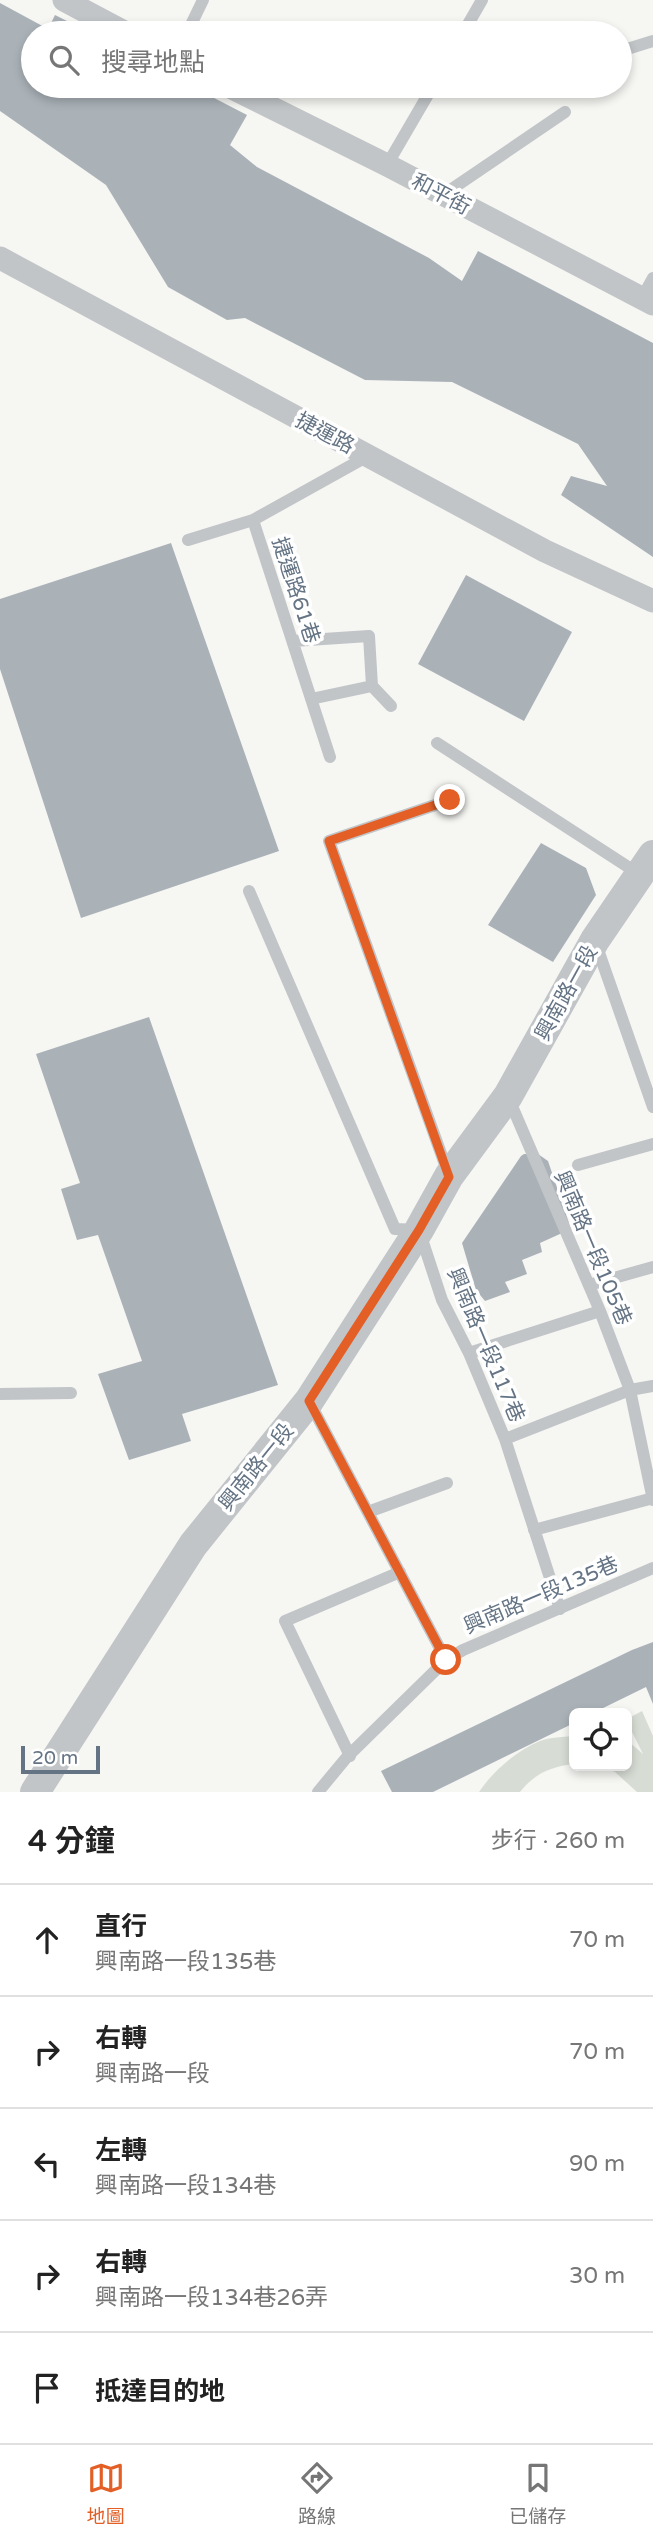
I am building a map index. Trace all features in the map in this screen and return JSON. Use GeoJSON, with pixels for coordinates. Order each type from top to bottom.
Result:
{"type":"FeatureCollection","features":[{"type":"Feature","properties":{"kind":"street"},"geometry":{"type":"LineString","coordinates":[[64,0],[103,21]]}},
{"type":"Feature","properties":{"kind":"street","name":"和平街"},"geometry":{"type":"LineString","coordinates":[[252,98],[647,301]]}},
{"type":"Feature","properties":{"kind":"street","name":"捷運路"},"geometry":{"type":"LineString","coordinates":[[0,258],[545,551],[653,601]]}},
{"type":"Feature","properties":{"kind":"street","name":"興南路一段"},"geometry":{"type":"LineString","coordinates":[[35,1792],[194,1545],[309,1401],[419,1230],[449,1177],[508,1096],[595,940],[646,865]]}},
{"type":"Feature","properties":{"kind":"lane"},"geometry":{"type":"LineString","coordinates":[[193,21],[203,0]]}},
{"type":"Feature","properties":{"kind":"lane"},"geometry":{"type":"LineString","coordinates":[[470,21],[482,0]]}},
{"type":"Feature","properties":{"kind":"lane"},"geometry":{"type":"LineString","coordinates":[[632,48],[653,41]]}},
{"type":"Feature","properties":{"kind":"lane"},"geometry":{"type":"LineString","coordinates":[[387,165],[426,98]]}},
{"type":"Feature","properties":{"kind":"lane"},"geometry":{"type":"LineString","coordinates":[[443,194],[565,112]]}},
{"type":"Feature","properties":{"kind":"lane"},"geometry":{"type":"LineString","coordinates":[[647,301],[653,278]]}},
{"type":"Feature","properties":{"kind":"lane","name":"捷運路61巷"},"geometry":{"type":"LineString","coordinates":[[330,758],[253,520],[368,456]]}},
{"type":"Feature","properties":{"kind":"lane"},"geometry":{"type":"LineString","coordinates":[[188,540],[253,520]]}},
{"type":"Feature","properties":{"kind":"lane"},"geometry":{"type":"LineString","coordinates":[[293,641],[369,636],[372,686],[391,706]]}},
{"type":"Feature","properties":{"kind":"lane"},"geometry":{"type":"LineString","coordinates":[[311,699],[372,686]]}},
{"type":"Feature","properties":{"kind":"lane"},"geometry":{"type":"LineString","coordinates":[[437,743],[646,865]]}},
{"type":"Feature","properties":{"kind":"lane"},"geometry":{"type":"LineString","coordinates":[[449,1177],[329,841],[450,800]]}},
{"type":"Feature","properties":{"kind":"lane"},"geometry":{"type":"LineString","coordinates":[[249,891],[394,1229],[419,1230]]}},
{"type":"Feature","properties":{"kind":"lane"},"geometry":{"type":"LineString","coordinates":[[595,940],[653,1107]]}},
{"type":"Feature","properties":{"kind":"lane","name":"興南路一段105巷"},"geometry":{"type":"LineString","coordinates":[[508,1096],[631,1390],[653,1499]]}},
{"type":"Feature","properties":{"kind":"lane"},"geometry":{"type":"LineString","coordinates":[[578,1165],[653,1144]]}},
{"type":"Feature","properties":{"kind":"lane","name":"興南路一段117巷"},"geometry":{"type":"LineString","coordinates":[[419,1230],[442,1300],[469,1353],[505,1439],[560,1609]]}},
{"type":"Feature","properties":{"kind":"lane"},"geometry":{"type":"LineString","coordinates":[[589,1285],[653,1267]]}},
{"type":"Feature","properties":{"kind":"lane"},"geometry":{"type":"LineString","coordinates":[[469,1353],[600,1311]]}},
{"type":"Feature","properties":{"kind":"lane"},"geometry":{"type":"LineString","coordinates":[[505,1439],[631,1390],[653,1386]]}},
{"type":"Feature","properties":{"kind":"lane"},"geometry":{"type":"LineString","coordinates":[[0,1394],[71,1393]]}},
{"type":"Feature","properties":{"kind":"lane","name":"興南路一段135巷"},"geometry":{"type":"LineString","coordinates":[[309,1401],[446,1660]]}},
{"type":"Feature","properties":{"kind":"lane"},"geometry":{"type":"LineString","coordinates":[[368,1512],[447,1483]]}},
{"type":"Feature","properties":{"kind":"lane"},"geometry":{"type":"LineString","coordinates":[[534,1530],[653,1499]]}},
{"type":"Feature","properties":{"kind":"lane","name":"興南路一段135巷"},"geometry":{"type":"LineString","coordinates":[[318,1792],[446,1660],[463,1650],[653,1568]]}},
{"type":"Feature","properties":{"kind":"lane"},"geometry":{"type":"LineString","coordinates":[[350,1756],[285,1621],[400,1572]]}},
{"type":"Feature","properties":{"kind":"shaded area"},"geometry":{"type":"Polygon","coordinates":[[[642,1711],[653,1736],[653,1792],[637,1792],[612,1771],[632,1771],[632,1744],[643,1754],[632,1732],[632,1716],[642,1711]]]}},
{"type":"Feature","properties":{"kind":"shaded area"},"geometry":{"type":"Polygon","coordinates":[[[569,1736],[569,1765],[544,1772],[531,1780],[520,1792],[479,1792],[498,1769],[522,1750],[557,1737],[569,1736]]]}},
{"type":"Feature","properties":{"kind":"building"},"geometry":{"type":"Polygon","coordinates":[[[0,3],[33,21],[21,21],[21,98],[214,98],[247,115],[230,145],[257,167],[429,258],[462,281],[478,251],[653,343],[653,557],[561,495],[571,476],[607,486],[578,444],[452,382],[365,380],[245,318],[227,320],[168,287],[106,185],[0,111],[0,3]]]}},
{"type":"Feature","properties":{"kind":"building"},"geometry":{"type":"Polygon","coordinates":[[[55,15],[67,21],[52,21],[55,15]]]}},
{"type":"Feature","properties":{"kind":"building"},"geometry":{"type":"Polygon","coordinates":[[[171,543],[279,851],[81,918],[0,669],[0,599],[171,543]]]}},
{"type":"Feature","properties":{"kind":"building"},"geometry":{"type":"Polygon","coordinates":[[[466,575],[572,632],[524,721],[418,664],[466,575]]]}},
{"type":"Feature","properties":{"kind":"building"},"geometry":{"type":"Polygon","coordinates":[[[541,843],[586,868],[596,895],[553,962],[488,925],[541,843]]]}},
{"type":"Feature","properties":{"kind":"building"},"geometry":{"type":"Polygon","coordinates":[[[149,1017],[278,1385],[182,1414],[191,1441],[129,1460],[98,1374],[142,1361],[98,1235],[77,1240],[61,1189],[80,1183],[36,1054],[149,1017]]]}},
{"type":"Feature","properties":{"kind":"building"},"geometry":{"type":"Polygon","coordinates":[[[524,1154],[538,1154],[548,1161],[571,1229],[540,1243],[542,1252],[522,1260],[527,1274],[505,1282],[510,1292],[485,1301],[476,1290],[462,1243],[524,1154]]]}},
{"type":"Feature","properties":{"kind":"building"},"geometry":{"type":"Polygon","coordinates":[[[653,1642],[653,1704],[646,1687],[603,1708],[569,1708],[569,1725],[433,1792],[392,1792],[381,1771],[653,1642]]]}},
{"type":"Feature","properties":{"kind":"route"},"geometry":{"type":"LineString","coordinates":[[446,1660],[309,1401],[419,1230],[449,1177],[329,841],[450,800]]}}]}
